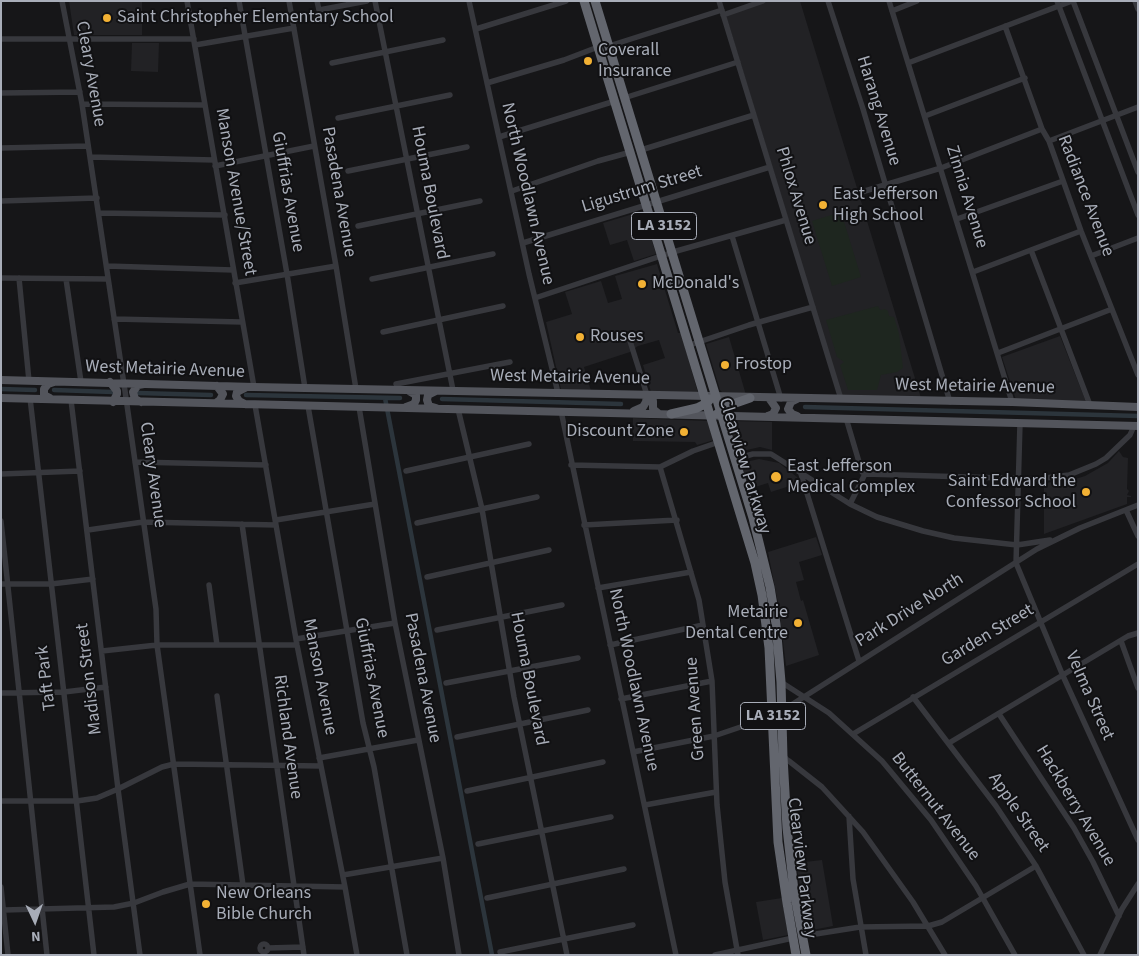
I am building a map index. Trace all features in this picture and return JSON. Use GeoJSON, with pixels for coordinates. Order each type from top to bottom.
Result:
{"type":"FeatureCollection","features":[{"type":"Feature","properties":{"kind":"highway","name":"Clearview Parkway"},"geometry":{"type":"LineString","coordinates":[[584,1],[598,48],[620,96],[641,150],[662,256],[690,345],[735,459],[753,518],[770,588],[776,624],[781,682],[789,854],[798,937],[796,955]]}},
{"type":"Feature","properties":{"kind":"highway","name":"Clearview Parkway"},"geometry":{"type":"LineString","coordinates":[[595,1],[609,46],[631,152],[673,252],[712,385],[710,398]]}},
{"type":"Feature","properties":{"kind":"highway"},"geometry":{"type":"LineString","coordinates":[[598,48],[603,47],[606,50],[620,96]]}},
{"type":"Feature","properties":{"kind":"highway"},"geometry":{"type":"LineString","coordinates":[[677,305],[687,301]]}},
{"type":"Feature","properties":{"kind":"highway"},"geometry":{"type":"LineString","coordinates":[[671,414],[697,408],[710,398]]}},
{"type":"Feature","properties":{"kind":"highway"},"geometry":{"type":"LineString","coordinates":[[717,414],[727,406],[750,398]]}},
{"type":"Feature","properties":{"kind":"highway","name":"Clearview Parkway"},"geometry":{"type":"LineString","coordinates":[[717,414],[714,425],[756,563],[766,624],[771,679],[778,842],[790,919],[794,922],[806,955]]}},
{"type":"Feature","properties":{"kind":"highway"},"geometry":{"type":"LineString","coordinates":[[724,458],[729,459],[734,474],[740,476]]}},
{"type":"Feature","properties":{"kind":"highway"},"geometry":{"type":"LineString","coordinates":[[771,679],[776,692],[777,705],[782,708]]}},
{"type":"Feature","properties":{"kind":"highway"},"geometry":{"type":"LineString","coordinates":[[772,716],[778,717],[778,734],[783,753]]}},
{"type":"Feature","properties":{"kind":"main road","name":"West Metairie Avenue"},"geometry":{"type":"LineString","coordinates":[[1,380],[710,398],[1012,402],[1138,407]]}},
{"type":"Feature","properties":{"kind":"main road"},"geometry":{"type":"LineString","coordinates":[[52,399],[44,395],[44,389],[48,384],[56,382]]}},
{"type":"Feature","properties":{"kind":"main road"},"geometry":{"type":"LineString","coordinates":[[110,382],[117,391],[113,402]]}},
{"type":"Feature","properties":{"kind":"main road"},"geometry":{"type":"LineString","coordinates":[[141,402],[135,399],[133,392],[138,385],[146,383]]}},
{"type":"Feature","properties":{"kind":"main road"},"geometry":{"type":"LineString","coordinates":[[216,404],[223,394],[217,386]]}},
{"type":"Feature","properties":{"kind":"main road"},"geometry":{"type":"LineString","coordinates":[[245,404],[239,401],[236,396],[237,392],[241,389],[252,387]]}},
{"type":"Feature","properties":{"kind":"main road"},"geometry":{"type":"LineString","coordinates":[[397,408],[414,404],[416,400],[416,395],[411,391],[404,390]]}},
{"type":"Feature","properties":{"kind":"main road"},"geometry":{"type":"LineString","coordinates":[[441,390],[433,391],[426,400],[429,406],[442,409]]}},
{"type":"Feature","properties":{"kind":"main road"},"geometry":{"type":"LineString","coordinates":[[626,395],[636,401],[636,407],[630,412]]}},
{"type":"Feature","properties":{"kind":"main road"},"geometry":{"type":"LineString","coordinates":[[630,412],[643,407],[647,395]]}},
{"type":"Feature","properties":{"kind":"main road"},"geometry":{"type":"LineString","coordinates":[[646,413],[648,406],[653,401],[666,396]]}},
{"type":"Feature","properties":{"kind":"main road","name":"West Metairie Avenue"},"geometry":{"type":"LineString","coordinates":[[1,398],[717,414],[1136,426]]}},
{"type":"Feature","properties":{"kind":"main road"},"geometry":{"type":"LineString","coordinates":[[768,416],[773,414],[776,408],[769,398]]}},
{"type":"Feature","properties":{"kind":"main road"},"geometry":{"type":"LineString","coordinates":[[797,399],[791,402],[788,409],[798,417]]}},
{"type":"Feature","properties":{"kind":"main road"},"geometry":{"type":"LineString","coordinates":[[653,401],[653,409],[658,413]]}},
{"type":"Feature","properties":{"kind":"street","name":"Cleary Avenue"},"geometry":{"type":"LineString","coordinates":[[62,1],[68,40],[82,104],[124,382],[156,609],[157,645],[200,955]]}},
{"type":"Feature","properties":{"kind":"street","name":"Manson Avenue/Street"},"geometry":{"type":"LineString","coordinates":[[187,1],[252,387]]}},
{"type":"Feature","properties":{"kind":"street","name":"Giuffrias Avenue"},"geometry":{"type":"LineString","coordinates":[[239,1],[305,388]]}},
{"type":"Feature","properties":{"kind":"street","name":"Pasadena Avenue"},"geometry":{"type":"LineString","coordinates":[[289,1],[356,389]]}},
{"type":"Feature","properties":{"kind":"street"},"geometry":{"type":"LineString","coordinates":[[317,1],[318,9],[367,1]]}},
{"type":"Feature","properties":{"kind":"street","name":"Houma Boulevard"},"geometry":{"type":"LineString","coordinates":[[375,1],[453,390]]}},
{"type":"Feature","properties":{"kind":"street","name":"North Woodlawn Avenue"},"geometry":{"type":"LineString","coordinates":[[469,1],[522,242],[558,393]]}},
{"type":"Feature","properties":{"kind":"street"},"geometry":{"type":"LineString","coordinates":[[476,29],[566,1]]}},
{"type":"Feature","properties":{"kind":"street","name":"Phlox Avenue"},"geometry":{"type":"LineString","coordinates":[[719,1],[841,399]]}},
{"type":"Feature","properties":{"kind":"street"},"geometry":{"type":"LineString","coordinates":[[609,46],[763,1]]}},
{"type":"Feature","properties":{"kind":"street","name":"Harang Avenue"},"geometry":{"type":"LineString","coordinates":[[828,1],[863,109],[950,402]]}},
{"type":"Feature","properties":{"kind":"street","name":"Zinnia Avenue"},"geometry":{"type":"LineString","coordinates":[[889,1],[1012,402]]}},
{"type":"Feature","properties":{"kind":"street"},"geometry":{"type":"LineString","coordinates":[[892,11],[917,1]]}},
{"type":"Feature","properties":{"kind":"street"},"geometry":{"type":"LineString","coordinates":[[908,63],[1058,4],[1073,1],[1138,172]]}},
{"type":"Feature","properties":{"kind":"street"},"geometry":{"type":"LineString","coordinates":[[1135,1],[1138,9]]}},
{"type":"Feature","properties":{"kind":"street"},"geometry":{"type":"LineString","coordinates":[[1058,4],[1138,215]]}},
{"type":"Feature","properties":{"kind":"street","name":"Radiance Avenue"},"geometry":{"type":"LineString","coordinates":[[1005,26],[1091,256],[1135,360],[1138,375]]}},
{"type":"Feature","properties":{"kind":"street"},"geometry":{"type":"LineString","coordinates":[[195,45],[294,28]]}},
{"type":"Feature","properties":{"kind":"street"},"geometry":{"type":"LineString","coordinates":[[1,39],[194,38]]}},
{"type":"Feature","properties":{"kind":"street"},"geometry":{"type":"LineString","coordinates":[[332,63],[443,40]]}},
{"type":"Feature","properties":{"kind":"street"},"geometry":{"type":"LineString","coordinates":[[487,83],[598,48]]}},
{"type":"Feature","properties":{"kind":"street"},"geometry":{"type":"LineString","coordinates":[[499,137],[620,96],[738,62]]}},
{"type":"Feature","properties":{"kind":"street"},"geometry":{"type":"LineString","coordinates":[[925,116],[1024,78]]}},
{"type":"Feature","properties":{"kind":"street"},"geometry":{"type":"LineString","coordinates":[[1,93],[80,92]]}},
{"type":"Feature","properties":{"kind":"street"},"geometry":{"type":"LineString","coordinates":[[338,118],[450,95]]}},
{"type":"Feature","properties":{"kind":"street"},"geometry":{"type":"LineString","coordinates":[[82,104],[204,105]]}},
{"type":"Feature","properties":{"kind":"street"},"geometry":{"type":"LineString","coordinates":[[1049,141],[1138,107]]}},
{"type":"Feature","properties":{"kind":"street"},"geometry":{"type":"LineString","coordinates":[[641,150],[754,115]]}},
{"type":"Feature","properties":{"kind":"street"},"geometry":{"type":"LineString","coordinates":[[855,194],[941,168],[1042,129]]}},
{"type":"Feature","properties":{"kind":"street"},"geometry":{"type":"LineString","coordinates":[[1,148],[88,146]]}},
{"type":"Feature","properties":{"kind":"street"},"geometry":{"type":"LineString","coordinates":[[90,156],[215,163],[266,156],[314,146]]}},
{"type":"Feature","properties":{"kind":"street"},"geometry":{"type":"LineString","coordinates":[[348,171],[467,147]]}},
{"type":"Feature","properties":{"kind":"street"},"geometry":{"type":"LineString","coordinates":[[512,191],[598,161],[631,152]]}},
{"type":"Feature","properties":{"kind":"street","name":"Ligustrum Street"},"geometry":{"type":"LineString","coordinates":[[522,242],[770,167]]}},
{"type":"Feature","properties":{"kind":"street"},"geometry":{"type":"LineString","coordinates":[[957,219],[1064,181]]}},
{"type":"Feature","properties":{"kind":"street"},"geometry":{"type":"LineString","coordinates":[[1,201],[97,198]]}},
{"type":"Feature","properties":{"kind":"street"},"geometry":{"type":"LineString","coordinates":[[358,226],[480,201]]}},
{"type":"Feature","properties":{"kind":"street"},"geometry":{"type":"LineString","coordinates":[[99,213],[224,215]]}},
{"type":"Feature","properties":{"kind":"street"},"geometry":{"type":"LineString","coordinates":[[535,298],[673,252],[786,220]]}},
{"type":"Feature","properties":{"kind":"street"},"geometry":{"type":"LineString","coordinates":[[973,272],[1081,230]]}},
{"type":"Feature","properties":{"kind":"street"},"geometry":{"type":"LineString","coordinates":[[732,236],[782,399]]}},
{"type":"Feature","properties":{"kind":"street"},"geometry":{"type":"LineString","coordinates":[[1091,256],[1138,238]]}},
{"type":"Feature","properties":{"kind":"street"},"geometry":{"type":"LineString","coordinates":[[1031,250],[1090,405]]}},
{"type":"Feature","properties":{"kind":"street"},"geometry":{"type":"LineString","coordinates":[[372,279],[493,254]]}},
{"type":"Feature","properties":{"kind":"street"},"geometry":{"type":"LineString","coordinates":[[107,266],[233,270]]}},
{"type":"Feature","properties":{"kind":"street"},"geometry":{"type":"LineString","coordinates":[[235,283],[336,266]]}},
{"type":"Feature","properties":{"kind":"street"},"geometry":{"type":"LineString","coordinates":[[1,278],[108,279]]}},
{"type":"Feature","properties":{"kind":"street"},"geometry":{"type":"LineString","coordinates":[[18,278],[29,380]]}},
{"type":"Feature","properties":{"kind":"street"},"geometry":{"type":"LineString","coordinates":[[66,278],[81,382]]}},
{"type":"Feature","properties":{"kind":"street"},"geometry":{"type":"LineString","coordinates":[[383,332],[503,306]]}},
{"type":"Feature","properties":{"kind":"street"},"geometry":{"type":"LineString","coordinates":[[690,345],[813,307]]}},
{"type":"Feature","properties":{"kind":"street"},"geometry":{"type":"LineString","coordinates":[[998,353],[1112,309]]}},
{"type":"Feature","properties":{"kind":"street"},"geometry":{"type":"LineString","coordinates":[[114,319],[242,322]]}},
{"type":"Feature","properties":{"kind":"street"},"geometry":{"type":"LineString","coordinates":[[630,341],[647,395]]}},
{"type":"Feature","properties":{"kind":"street"},"geometry":{"type":"LineString","coordinates":[[396,384],[510,362]]}},
{"type":"Feature","properties":{"kind":"street","name":"Taft Park"},"geometry":{"type":"LineString","coordinates":[[30,398],[94,955]]}},
{"type":"Feature","properties":{"kind":"street","name":"Madison Street"},"geometry":{"type":"LineString","coordinates":[[71,400],[140,955]]}},
{"type":"Feature","properties":{"kind":"street","name":"Manson Avenue"},"geometry":{"type":"LineString","coordinates":[[256,405],[296,642],[346,887],[357,955]]}},
{"type":"Feature","properties":{"kind":"street","name":"Giuffrias Avenue"},"geometry":{"type":"LineString","coordinates":[[308,406],[363,723],[392,867],[407,955]]}},
{"type":"Feature","properties":{"kind":"street","name":"Pasadena Avenue"},"geometry":{"type":"LineString","coordinates":[[359,407],[395,623],[443,858],[459,955]]}},
{"type":"Feature","properties":{"kind":"street","name":"Houma Boulevard"},"geometry":{"type":"LineString","coordinates":[[458,409],[482,509],[520,724],[568,955]]}},
{"type":"Feature","properties":{"kind":"street","name":"North Woodlawn Avenue"},"geometry":{"type":"LineString","coordinates":[[560,411],[676,955]]}},
{"type":"Feature","properties":{"kind":"street"},"geometry":{"type":"LineString","coordinates":[[846,418],[862,472],[865,474],[1054,478],[1069,475],[1096,464],[1120,446],[1136,426]]}},
{"type":"Feature","properties":{"kind":"street"},"geometry":{"type":"LineString","coordinates":[[1016,563],[1020,423]]}},
{"type":"Feature","properties":{"kind":"street"},"geometry":{"type":"LineString","coordinates":[[571,465],[660,466],[693,451],[720,442]]}},
{"type":"Feature","properties":{"kind":"street"},"geometry":{"type":"LineString","coordinates":[[406,471],[529,444]]}},
{"type":"Feature","properties":{"kind":"street"},"geometry":{"type":"LineString","coordinates":[[735,459],[753,454],[771,454],[850,504],[877,517],[954,538],[1017,545],[1054,539],[1138,505]]}},
{"type":"Feature","properties":{"kind":"street"},"geometry":{"type":"LineString","coordinates":[[135,462],[266,466]]}},
{"type":"Feature","properties":{"kind":"street","name":"Green Avenue"},"geometry":{"type":"LineString","coordinates":[[660,466],[699,600],[712,681],[716,792],[725,882],[737,952]]}},
{"type":"Feature","properties":{"kind":"street"},"geometry":{"type":"LineString","coordinates":[[1,474],[80,471]]}},
{"type":"Feature","properties":{"kind":"street"},"geometry":{"type":"LineString","coordinates":[[801,474],[859,661]]}},
{"type":"Feature","properties":{"kind":"street"},"geometry":{"type":"LineString","coordinates":[[850,504],[865,474]]}},
{"type":"Feature","properties":{"kind":"street"},"geometry":{"type":"LineString","coordinates":[[416,523],[537,497]]}},
{"type":"Feature","properties":{"kind":"street"},"geometry":{"type":"LineString","coordinates":[[88,530],[143,522],[242,524],[276,522],[326,511],[375,504]]}},
{"type":"Feature","properties":{"kind":"street"},"geometry":{"type":"LineString","coordinates":[[1126,510],[1138,536]]}},
{"type":"Feature","properties":{"kind":"street"},"geometry":{"type":"LineString","coordinates":[[584,525],[676,520]]}},
{"type":"Feature","properties":{"kind":"street"},"geometry":{"type":"LineString","coordinates":[[1,521],[5,584],[20,692],[47,955]]}},
{"type":"Feature","properties":{"kind":"street","name":"Richland Avenue"},"geometry":{"type":"LineString","coordinates":[[242,524],[304,955]]}},
{"type":"Feature","properties":{"kind":"street","name":"Park Drive North"},"geometry":{"type":"LineString","coordinates":[[782,708],[1054,539]]}},
{"type":"Feature","properties":{"kind":"street"},"geometry":{"type":"LineString","coordinates":[[427,577],[549,550]]}},
{"type":"Feature","properties":{"kind":"street","name":"Velma Street"},"geometry":{"type":"LineString","coordinates":[[1016,563],[1063,676],[1138,840]]}},
{"type":"Feature","properties":{"kind":"street","name":"Garden Street"},"geometry":{"type":"LineString","coordinates":[[853,734],[1138,564]]}},
{"type":"Feature","properties":{"kind":"street"},"geometry":{"type":"LineString","coordinates":[[598,588],[691,572]]}},
{"type":"Feature","properties":{"kind":"street"},"geometry":{"type":"LineString","coordinates":[[5,584],[51,584],[94,580]]}},
{"type":"Feature","properties":{"kind":"street"},"geometry":{"type":"LineString","coordinates":[[209,585],[217,645]]}},
{"type":"Feature","properties":{"kind":"street"},"geometry":{"type":"LineString","coordinates":[[437,630],[562,605]]}},
{"type":"Feature","properties":{"kind":"street"},"geometry":{"type":"LineString","coordinates":[[102,651],[157,645],[258,645],[296,642],[395,623]]}},
{"type":"Feature","properties":{"kind":"street"},"geometry":{"type":"LineString","coordinates":[[610,645],[703,625]]}},
{"type":"Feature","properties":{"kind":"street"},"geometry":{"type":"LineString","coordinates":[[949,743],[1121,641],[1138,633]]}},
{"type":"Feature","properties":{"kind":"street"},"geometry":{"type":"LineString","coordinates":[[1121,641],[1138,688]]}},
{"type":"Feature","properties":{"kind":"street"},"geometry":{"type":"LineString","coordinates":[[446,683],[578,658]]}},
{"type":"Feature","properties":{"kind":"street"},"geometry":{"type":"LineString","coordinates":[[621,699],[712,681]]}},
{"type":"Feature","properties":{"kind":"street","name":"Butternut Avenue"},"geometry":{"type":"LineString","coordinates":[[781,682],[829,713],[882,761],[931,820],[983,898],[1015,955]]}},
{"type":"Feature","properties":{"kind":"street"},"geometry":{"type":"LineString","coordinates":[[1,693],[64,692],[106,687]]}},
{"type":"Feature","properties":{"kind":"street"},"geometry":{"type":"LineString","coordinates":[[218,696],[243,885]]}},
{"type":"Feature","properties":{"kind":"street","name":"Apple Street"},"geometry":{"type":"LineString","coordinates":[[913,697],[996,806],[1036,866],[1084,955]]}},
{"type":"Feature","properties":{"kind":"street"},"geometry":{"type":"LineString","coordinates":[[457,737],[588,710]]}},
{"type":"Feature","properties":{"kind":"street","name":"Hackberry Avenue"},"geometry":{"type":"LineString","coordinates":[[999,714],[1074,828],[1119,916]]}},
{"type":"Feature","properties":{"kind":"street"},"geometry":{"type":"LineString","coordinates":[[633,752],[714,736],[772,716]]}},
{"type":"Feature","properties":{"kind":"street"},"geometry":{"type":"LineString","coordinates":[[319,758],[418,740]]}},
{"type":"Feature","properties":{"kind":"street"},"geometry":{"type":"LineString","coordinates":[[783,753],[789,761],[822,787],[849,816],[894,873],[945,955]]}},
{"type":"Feature","properties":{"kind":"street"},"geometry":{"type":"LineString","coordinates":[[467,791],[603,762]]}},
{"type":"Feature","properties":{"kind":"street"},"geometry":{"type":"LineString","coordinates":[[1,801],[77,801],[97,798],[174,764],[321,766]]}},
{"type":"Feature","properties":{"kind":"street"},"geometry":{"type":"LineString","coordinates":[[645,805],[716,792]]}},
{"type":"Feature","properties":{"kind":"street"},"geometry":{"type":"LineString","coordinates":[[849,816],[852,872],[866,955]]}},
{"type":"Feature","properties":{"kind":"street"},"geometry":{"type":"LineString","coordinates":[[478,844],[611,818]]}},
{"type":"Feature","properties":{"kind":"street"},"geometry":{"type":"LineString","coordinates":[[343,875],[443,858]]}},
{"type":"Feature","properties":{"kind":"street"},"geometry":{"type":"LineString","coordinates":[[715,955],[737,952],[798,937],[860,927],[928,926],[942,922],[1036,866]]}},
{"type":"Feature","properties":{"kind":"street"},"geometry":{"type":"LineString","coordinates":[[487,898],[624,869]]}},
{"type":"Feature","properties":{"kind":"street"},"geometry":{"type":"LineString","coordinates":[[4,910],[114,908],[190,884],[346,887]]}},
{"type":"Feature","properties":{"kind":"street"},"geometry":{"type":"LineString","coordinates":[[1100,955],[1119,916],[1138,884]]}},
{"type":"Feature","properties":{"kind":"street"},"geometry":{"type":"LineString","coordinates":[[1,887],[8,955]]}},
{"type":"Feature","properties":{"kind":"street"},"geometry":{"type":"LineString","coordinates":[[500,952],[633,924]]}},
{"type":"Feature","properties":{"kind":"street"},"geometry":{"type":"LineString","coordinates":[[268,948],[303,947]]}},
{"type":"Feature","properties":{"kind":"shaded area","name":"Saint Christopher Elementary School"},"geometry":{"type":"Polygon","coordinates":[[[69,1],[142,1],[142,35],[74,35],[69,1]]]}},
{"type":"Feature","properties":{"kind":"shaded area","name":"East Jefferson High School"},"geometry":{"type":"Polygon","coordinates":[[[761,1],[800,1],[921,398],[842,397],[725,12],[761,1]]]}},
{"type":"Feature","properties":{"kind":"shaded area","name":"Saint Christopher Elementary School"},"geometry":{"type":"Polygon","coordinates":[[[132,43],[159,43],[158,72],[131,71],[132,43]]]}},
{"type":"Feature","properties":{"kind":"shaded area"},"geometry":{"type":"Polygon","coordinates":[[[643,211],[656,254],[634,261],[627,240],[610,245],[603,223],[643,211]]]}},
{"type":"Feature","properties":{"kind":"shaded area"},"geometry":{"type":"Polygon","coordinates":[[[841,212],[861,277],[832,286],[812,221],[841,212]]]}},
{"type":"Feature","properties":{"kind":"shaded area"},"geometry":{"type":"Polygon","coordinates":[[[657,264],[678,333],[681,333],[698,393],[651,392],[643,365],[665,358],[659,340],[584,367],[591,391],[561,389],[546,322],[572,314],[565,292],[601,281],[608,303],[622,299],[615,276],[657,264]]]}},
{"type":"Feature","properties":{"kind":"shaded area"},"geometry":{"type":"Polygon","coordinates":[[[878,306],[880,310],[885,309],[888,311],[889,316],[894,317],[899,334],[903,368],[897,372],[881,375],[877,390],[848,390],[840,365],[844,362],[837,357],[826,320],[878,306]]]}},
{"type":"Feature","properties":{"kind":"shaded area"},"geometry":{"type":"Polygon","coordinates":[[[1060,336],[1086,402],[1016,400],[1002,357],[1060,336]]]}},
{"type":"Feature","properties":{"kind":"shaded area"},"geometry":{"type":"Polygon","coordinates":[[[729,337],[746,395],[723,393],[720,390],[706,344],[729,337]]]}},
{"type":"Feature","properties":{"kind":"shaded area"},"geometry":{"type":"Polygon","coordinates":[[[633,418],[707,421],[714,440],[697,445],[695,442],[633,441],[633,418]]]}},
{"type":"Feature","properties":{"kind":"shaded area"},"geometry":{"type":"Polygon","coordinates":[[[730,421],[772,422],[772,450],[760,447],[738,452],[730,421]]]}},
{"type":"Feature","properties":{"kind":"shaded area","name":"Saint Edward the Confessor School"},"geometry":{"type":"Polygon","coordinates":[[[1119,451],[1123,457],[1128,458],[1127,489],[1129,491],[1127,495],[1131,497],[1127,497],[1127,504],[1044,534],[1044,483],[1072,480],[1085,476],[1108,463],[1119,451]]]}},
{"type":"Feature","properties":{"kind":"shaded area"},"geometry":{"type":"Polygon","coordinates":[[[759,459],[779,463],[797,477],[799,483],[771,492],[768,483],[749,489],[741,463],[759,459]]]}},
{"type":"Feature","properties":{"kind":"shaded area"},"geometry":{"type":"Polygon","coordinates":[[[816,537],[822,555],[799,562],[804,580],[796,582],[819,655],[786,666],[779,608],[768,552],[816,537]]]}},
{"type":"Feature","properties":{"kind":"shaded area"},"geometry":{"type":"Polygon","coordinates":[[[822,860],[833,926],[807,931],[796,863],[822,860]]]}},
{"type":"Feature","properties":{"kind":"shaded area"},"geometry":{"type":"Polygon","coordinates":[[[782,898],[788,935],[763,940],[756,902],[782,898]]]}},
{"type":"Feature","properties":{"kind":"waterway"},"geometry":{"type":"LineString","coordinates":[[1,389],[35,390]]}},
{"type":"Feature","properties":{"kind":"waterway"},"geometry":{"type":"LineString","coordinates":[[54,390],[113,392]]}},
{"type":"Feature","properties":{"kind":"waterway"},"geometry":{"type":"LineString","coordinates":[[138,393],[211,395]]}},
{"type":"Feature","properties":{"kind":"waterway"},"geometry":{"type":"LineString","coordinates":[[246,395],[400,398]]}},
{"type":"Feature","properties":{"kind":"waterway"},"geometry":{"type":"LineString","coordinates":[[385,398],[492,955]]}},
{"type":"Feature","properties":{"kind":"waterway"},"geometry":{"type":"LineString","coordinates":[[442,399],[621,404]]}},
{"type":"Feature","properties":{"kind":"waterway"},"geometry":{"type":"LineString","coordinates":[[805,407],[1138,416]]}},
{"type":"Feature","properties":{"kind":"place","name":"Saint Christopher Elementary School"},"geometry":{"type":"Point","coordinates":[107,18]}},
{"type":"Feature","properties":{"kind":"place","name":"Coverall Insurance"},"geometry":{"type":"Point","coordinates":[588,61]}},
{"type":"Feature","properties":{"kind":"place","name":"East Jefferson High School"},"geometry":{"type":"Point","coordinates":[823,205]}},
{"type":"Feature","properties":{"kind":"place","name":"McDonald's"},"geometry":{"type":"Point","coordinates":[642,284]}},
{"type":"Feature","properties":{"kind":"place","name":"Rouses"},"geometry":{"type":"Point","coordinates":[580,337]}},
{"type":"Feature","properties":{"kind":"place","name":"Frostop"},"geometry":{"type":"Point","coordinates":[725,365]}},
{"type":"Feature","properties":{"kind":"place","name":"Discount Zone"},"geometry":{"type":"Point","coordinates":[684,432]}},
{"type":"Feature","properties":{"kind":"place","name":"East Jefferson Medical Complex"},"geometry":{"type":"Point","coordinates":[776,477]}},
{"type":"Feature","properties":{"kind":"place","name":"Saint Edward the Confessor School"},"geometry":{"type":"Point","coordinates":[1086,492]}},
{"type":"Feature","properties":{"kind":"place","name":"Metairie Dental Centre"},"geometry":{"type":"Point","coordinates":[798,623]}},
{"type":"Feature","properties":{"kind":"place","name":"New Orleans Bible Church"},"geometry":{"type":"Point","coordinates":[206,904]}}]}
